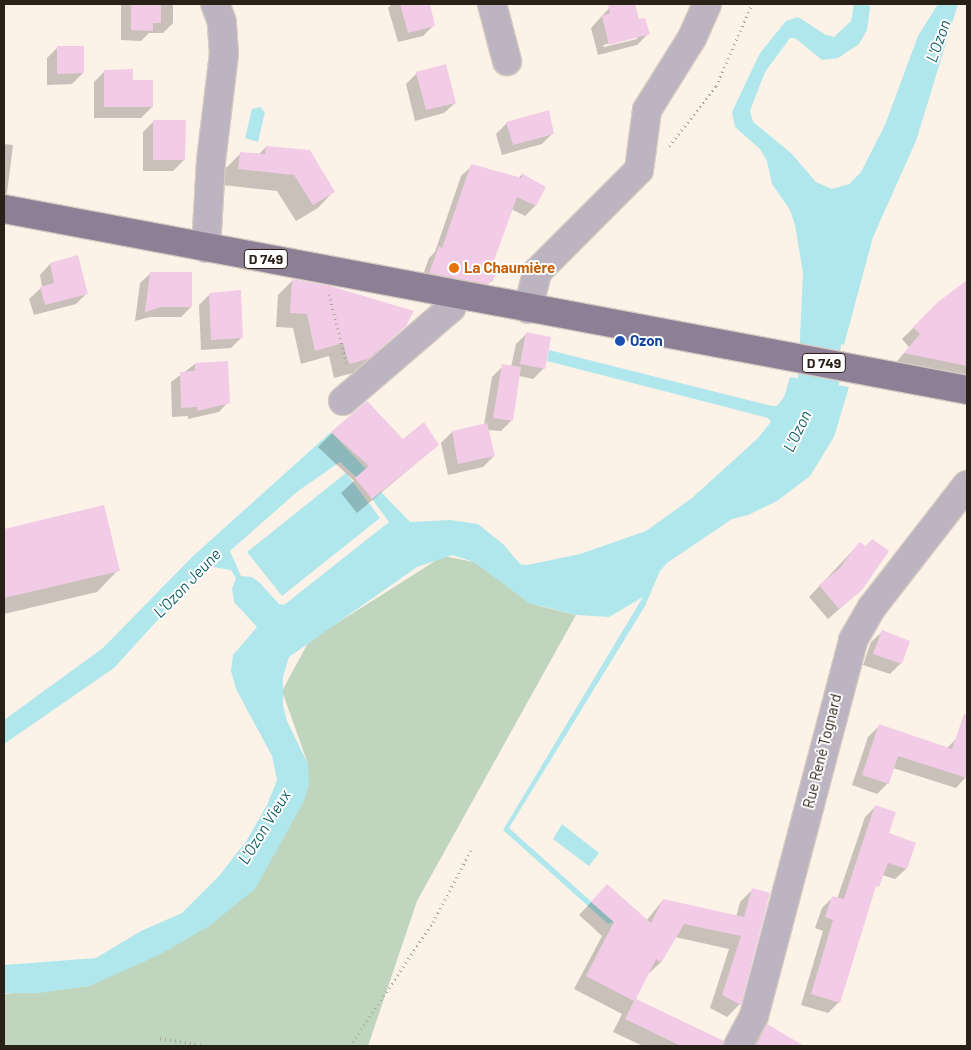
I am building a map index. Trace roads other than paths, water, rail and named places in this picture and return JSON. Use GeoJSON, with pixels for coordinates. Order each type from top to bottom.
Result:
{"type":"FeatureCollection","features":[{"type":"Feature","properties":{"kind":"main road","name":"D 749"},"geometry":{"type":"LineString","coordinates":[[4,209],[455,296],[967,390]]}},
{"type":"Feature","properties":{"kind":"street"},"geometry":{"type":"LineString","coordinates":[[206,248],[210,162],[224,54],[222,22],[215,4]]}},
{"type":"Feature","properties":{"kind":"street"},"geometry":{"type":"LineString","coordinates":[[492,4],[507,60]]}},
{"type":"Feature","properties":{"kind":"street"},"geometry":{"type":"LineString","coordinates":[[528,309],[536,272],[639,170],[647,110],[692,38],[707,4]]}},
{"type":"Feature","properties":{"kind":"street"},"geometry":{"type":"LineString","coordinates":[[349,396],[451,308],[455,296]]}},
{"type":"Feature","properties":{"kind":"street","name":"Rue René Tognard"},"geometry":{"type":"LineString","coordinates":[[738,1046],[754,1016],[853,640],[873,606],[967,485]]}},
{"type":"Feature","properties":{"kind":"water"},"geometry":{"type":"Polygon","coordinates":[[[854,4],[869,4],[870,8],[867,30],[859,44],[838,58],[822,60],[795,38],[790,38],[765,72],[750,111],[753,122],[791,153],[816,182],[832,189],[849,184],[861,172],[885,125],[918,36],[938,4],[958,4],[916,141],[873,237],[844,345],[800,336],[803,273],[795,225],[790,210],[772,184],[767,161],[760,149],[735,127],[732,112],[760,53],[786,21],[798,17],[826,35],[834,37],[851,21],[854,4]]]}},
{"type":"Feature","properties":{"kind":"water"},"geometry":{"type":"Polygon","coordinates":[[[260,107],[265,112],[258,142],[245,138],[252,109],[260,107]]]}},
{"type":"Feature","properties":{"kind":"water"},"geometry":{"type":"Polygon","coordinates":[[[549,350],[772,406],[777,406],[784,397],[790,377],[849,387],[834,437],[810,476],[777,501],[748,515],[732,519],[667,563],[660,571],[645,606],[509,828],[614,922],[608,924],[503,830],[643,597],[609,617],[576,615],[529,603],[474,562],[452,555],[417,567],[289,657],[283,677],[283,706],[287,721],[308,764],[309,784],[304,801],[255,889],[209,926],[159,955],[89,986],[39,993],[4,993],[4,965],[96,958],[141,931],[182,913],[219,876],[247,840],[267,805],[277,780],[272,756],[236,689],[231,671],[233,655],[257,627],[234,602],[232,589],[236,578],[231,570],[207,566],[114,668],[4,744],[4,720],[103,648],[192,557],[331,432],[366,469],[356,477],[340,462],[298,491],[230,551],[241,576],[252,577],[279,604],[284,605],[389,522],[372,499],[381,492],[410,522],[450,520],[478,524],[504,545],[520,564],[527,565],[580,554],[646,531],[692,498],[757,439],[771,422],[768,418],[547,361],[549,350]]]}},
{"type":"Feature","properties":{"kind":"water"},"geometry":{"type":"Polygon","coordinates":[[[346,473],[380,518],[282,596],[247,552],[346,473]]]}},
{"type":"Feature","properties":{"kind":"water"},"geometry":{"type":"Polygon","coordinates":[[[562,824],[599,853],[589,866],[553,839],[562,824]]]}},
{"type":"Feature","properties":{"kind":"waterway","name":"L'Ozon"},"geometry":{"type":"LineString","coordinates":[[797,434],[818,381],[820,340],[831,284]]}},
{"type":"Feature","properties":{"kind":"place","name":"La Chaumière"},"geometry":{"type":"Point","coordinates":[454,268]}},
{"type":"Feature","properties":{"kind":"place","name":"Ozon"},"geometry":{"type":"Point","coordinates":[620,341]}},
{"type":"Feature","properties":{"kind":"water label","name":"L'Ozon Jeune"},"geometry":{"type":"Point","coordinates":[187,583]}},
{"type":"Feature","properties":{"kind":"water label","name":"L'Ozon Vieux"},"geometry":{"type":"Point","coordinates":[264,827]}}]}
